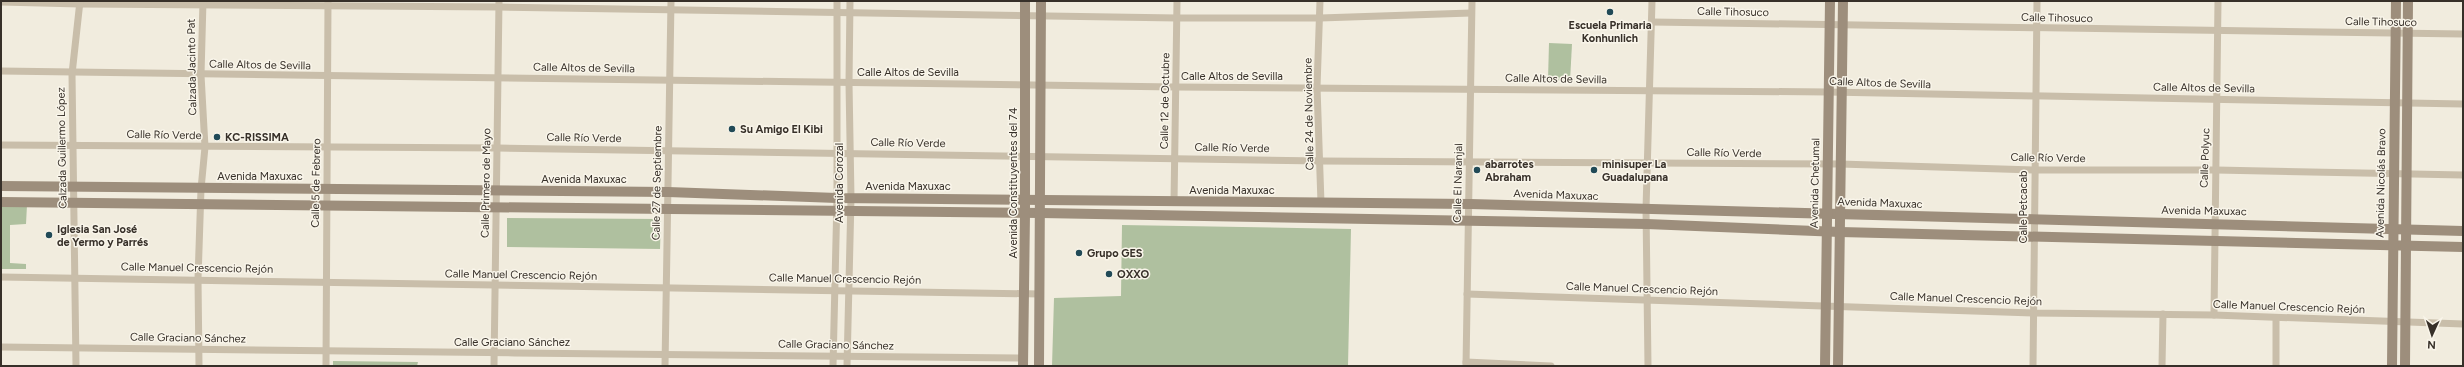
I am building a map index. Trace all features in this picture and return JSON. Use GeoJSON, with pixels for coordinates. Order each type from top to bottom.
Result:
{"type":"FeatureCollection","features":[{"type":"Feature","properties":{"kind":"main road","name":"Avenida Constituyentes del 74"},"geometry":{"type":"LineString","coordinates":[[1023,362],[1026,214],[1025,1]]}},
{"type":"Feature","properties":{"kind":"main road"},"geometry":{"type":"LineString","coordinates":[[1039,366],[1041,1]]}},
{"type":"Feature","properties":{"kind":"main road","name":"Avenida Chetumal"},"geometry":{"type":"LineString","coordinates":[[1825,366],[1830,1]]}},
{"type":"Feature","properties":{"kind":"main road"},"geometry":{"type":"LineString","coordinates":[[1838,366],[1843,1]]}},
{"type":"Feature","properties":{"kind":"main road","name":"Avenida Nicolás Bravo"},"geometry":{"type":"LineString","coordinates":[[2392,366],[2396,1]]}},
{"type":"Feature","properties":{"kind":"main road"},"geometry":{"type":"LineString","coordinates":[[2404,366],[2408,1]]}},
{"type":"Feature","properties":{"kind":"main road","name":"Avenida Maxuxac"},"geometry":{"type":"LineString","coordinates":[[1,186],[74,188],[327,188],[668,192],[837,198],[1470,204],[2034,220],[2214,223],[2463,231]]}},
{"type":"Feature","properties":{"kind":"main road"},"geometry":{"type":"LineString","coordinates":[[1,202],[496,207],[837,213],[1041,213],[1468,222],[1647,224],[1840,232],[2463,247]]}},
{"type":"Feature","properties":{"kind":"street","name":"Calle 27 de Septiembre"},"geometry":{"type":"LineString","coordinates":[[665,366],[671,1]]}},
{"type":"Feature","properties":{"kind":"street","name":"Avenida Corozal"},"geometry":{"type":"LineString","coordinates":[[833,366],[838,154],[836,83],[837,1]]}},
{"type":"Feature","properties":{"kind":"street","name":"Avenida Corozal"},"geometry":{"type":"LineString","coordinates":[[847,366],[851,198],[848,83],[850,1]]}},
{"type":"Feature","properties":{"kind":"street","name":"Calle 12 de Octubre"},"geometry":{"type":"LineString","coordinates":[[1174,202],[1176,158],[1177,1]]}},
{"type":"Feature","properties":{"kind":"street","name":"Calle 24 de Noviembre"},"geometry":{"type":"LineString","coordinates":[[1320,1],[1317,87],[1321,161],[1321,203]]}},
{"type":"Feature","properties":{"kind":"street","name":"Calle El Naranjal"},"geometry":{"type":"LineString","coordinates":[[1466,364],[1468,222],[1470,204],[1472,1]]}},
{"type":"Feature","properties":{"kind":"street"},"geometry":{"type":"LineString","coordinates":[[1648,366],[1646,209],[1652,1]]}},
{"type":"Feature","properties":{"kind":"street","name":"Calle Petcacab"},"geometry":{"type":"LineString","coordinates":[[2033,366],[2037,1]]}},
{"type":"Feature","properties":{"kind":"street","name":"Calle Polyuc"},"geometry":{"type":"LineString","coordinates":[[2214,315],[2214,223],[2218,100],[2218,1]]}},
{"type":"Feature","properties":{"kind":"street"},"geometry":{"type":"LineString","coordinates":[[1,2],[499,4],[671,10],[1041,14],[1177,18],[1320,18],[1471,13]]}},
{"type":"Feature","properties":{"kind":"street","name":"Calzada Guillermo López"},"geometry":{"type":"LineString","coordinates":[[76,366],[74,278],[75,202],[72,145],[72,74],[80,3]]}},
{"type":"Feature","properties":{"kind":"street","name":"Calzada Jacinto Pat"},"geometry":{"type":"LineString","coordinates":[[199,366],[198,280],[201,189],[205,147],[201,75],[203,3]]}},
{"type":"Feature","properties":{"kind":"street","name":"Calle 5 de Febrero"},"geometry":{"type":"LineString","coordinates":[[326,366],[328,4]]}},
{"type":"Feature","properties":{"kind":"street","name":"Calle Primero de Mayo"},"geometry":{"type":"LineString","coordinates":[[494,366],[499,4]]}},
{"type":"Feature","properties":{"kind":"street","name":"Calle Tihosuco"},"geometry":{"type":"LineString","coordinates":[[1652,22],[1830,24],[2036,29],[2395,32],[2463,34]]}},
{"type":"Feature","properties":{"kind":"street","name":"Calle Altos de Sevilla"},"geometry":{"type":"LineString","coordinates":[[1,71],[72,74],[1041,84],[1176,87],[1317,87],[1649,92],[1828,92],[2463,104]]}},
{"type":"Feature","properties":{"kind":"street","name":"Calle Río Verde"},"geometry":{"type":"LineString","coordinates":[[1,144],[205,147],[498,148],[1321,161],[1840,164],[2034,170],[2216,170],[2463,175]]}},
{"type":"Feature","properties":{"kind":"street","name":"Calle Manuel Crescencio Rejón"},"geometry":{"type":"LineString","coordinates":[[1,277],[326,281],[495,286],[1040,294]]}},
{"type":"Feature","properties":{"kind":"street","name":"Calle Manuel Crescencio Rejón"},"geometry":{"type":"LineString","coordinates":[[1467,294],[2033,313],[2214,315],[2463,324]]}},
{"type":"Feature","properties":{"kind":"street"},"geometry":{"type":"LineString","coordinates":[[2162,366],[2163,314]]}},
{"type":"Feature","properties":{"kind":"street"},"geometry":{"type":"LineString","coordinates":[[2276,318],[2276,366]]}},
{"type":"Feature","properties":{"kind":"street","name":"Calle Graciano Sánchez"},"geometry":{"type":"LineString","coordinates":[[1,347],[199,348],[326,352],[847,356],[1023,362]]}},
{"type":"Feature","properties":{"kind":"street"},"geometry":{"type":"LineString","coordinates":[[1466,364],[1551,366]]}},
{"type":"Feature","properties":{"kind":"green space"},"geometry":{"type":"Polygon","coordinates":[[[1549,43],[1572,44],[1570,81],[1548,80],[1549,43]]]}},
{"type":"Feature","properties":{"kind":"green space"},"geometry":{"type":"Polygon","coordinates":[[[1,205],[27,205],[26,224],[10,225],[10,263],[26,264],[26,269],[1,269],[1,205]]]}},
{"type":"Feature","properties":{"kind":"green space"},"geometry":{"type":"Polygon","coordinates":[[[507,218],[661,219],[660,249],[507,247],[507,218]]]}},
{"type":"Feature","properties":{"kind":"green space"},"geometry":{"type":"Polygon","coordinates":[[[1122,225],[1351,229],[1348,366],[1052,366],[1054,298],[1121,296],[1122,225]]]}},
{"type":"Feature","properties":{"kind":"green space"},"geometry":{"type":"Polygon","coordinates":[[[333,361],[418,362],[417,366],[333,366],[333,361]]]}},
{"type":"Feature","properties":{"kind":"place","name":"Escuela Primaria Konhunlich"},"geometry":{"type":"Point","coordinates":[1610,12]}},
{"type":"Feature","properties":{"kind":"place","name":"Su Amigo El Kibi"},"geometry":{"type":"Point","coordinates":[732,129]}},
{"type":"Feature","properties":{"kind":"place","name":"KC-RISSIMA"},"geometry":{"type":"Point","coordinates":[217,137]}},
{"type":"Feature","properties":{"kind":"place","name":"abarrotes Abraham"},"geometry":{"type":"Point","coordinates":[1477,170]}},
{"type":"Feature","properties":{"kind":"place","name":"minisuper La Guadalupana"},"geometry":{"type":"Point","coordinates":[1594,170]}},
{"type":"Feature","properties":{"kind":"place","name":"Iglesia San José de Yermo y Parrés"},"geometry":{"type":"Point","coordinates":[49,235]}},
{"type":"Feature","properties":{"kind":"place","name":"Grupo GES"},"geometry":{"type":"Point","coordinates":[1079,253]}},
{"type":"Feature","properties":{"kind":"place","name":"OXXO"},"geometry":{"type":"Point","coordinates":[1109,274]}}]}
